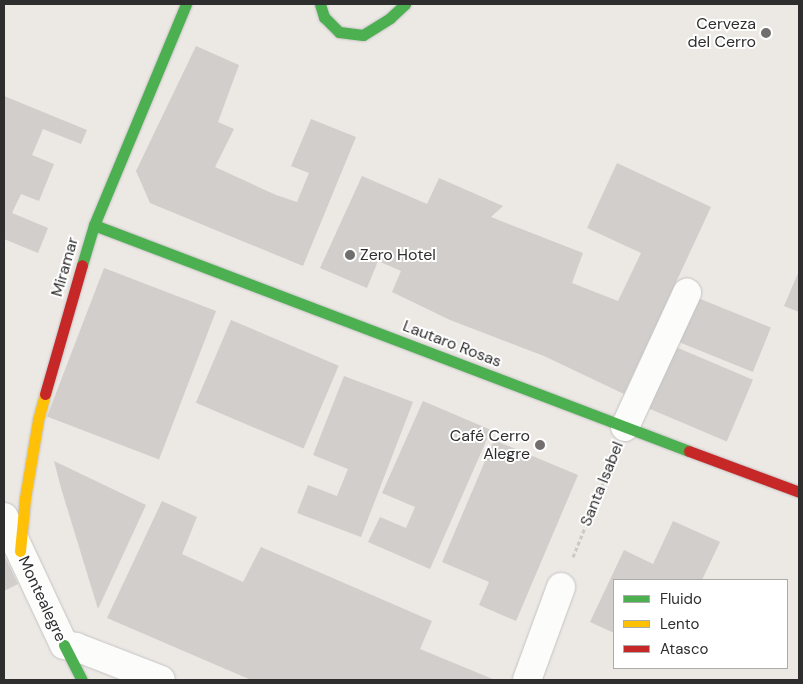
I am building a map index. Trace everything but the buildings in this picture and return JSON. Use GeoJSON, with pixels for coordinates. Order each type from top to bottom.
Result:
{"type":"FeatureCollection","features":[{"type":"Feature","properties":{"kind":"street","name":"Miramar"},"geometry":{"type":"LineString","coordinates":[[20,551],[25,498],[38,420],[94,225],[186,4]]}},
{"type":"Feature","properties":{"kind":"street"},"geometry":{"type":"LineString","coordinates":[[320,4],[324,16],[340,32],[363,35],[390,18],[405,4]]}},
{"type":"Feature","properties":{"kind":"street","name":"Lautaro Rosas"},"geometry":{"type":"LineString","coordinates":[[94,225],[799,492]]}},
{"type":"Feature","properties":{"kind":"street","name":"Santa Isabel"},"geometry":{"type":"LineString","coordinates":[[625,427],[687,292]]}},
{"type":"Feature","properties":{"kind":"street","name":"Montealegre"},"geometry":{"type":"LineString","coordinates":[[4,517],[82,680]]}},
{"type":"Feature","properties":{"kind":"street"},"geometry":{"type":"LineString","coordinates":[[527,680],[561,587]]}},
{"type":"Feature","properties":{"kind":"street"},"geometry":{"type":"LineString","coordinates":[[64,645],[76,647],[161,680]]}},
{"type":"Feature","properties":{"kind":"path","name":"Santa Isabel"},"geometry":{"type":"LineString","coordinates":[[561,587],[625,427]]}},
{"type":"Feature","properties":{"kind":"traffic: fast"},"geometry":{"type":"LineString","coordinates":[[82,265],[94,225],[186,4]]}},
{"type":"Feature","properties":{"kind":"traffic: fast"},"geometry":{"type":"LineString","coordinates":[[320,4],[324,17],[339,32],[363,35],[390,18],[405,4]]}},
{"type":"Feature","properties":{"kind":"traffic: fast"},"geometry":{"type":"LineString","coordinates":[[94,225],[689,451]]}},
{"type":"Feature","properties":{"kind":"traffic: fast"},"geometry":{"type":"LineString","coordinates":[[64,645],[82,680]]}},
{"type":"Feature","properties":{"kind":"traffic: slow"},"geometry":{"type":"LineString","coordinates":[[20,551],[25,498],[38,420],[45,394]]}},
{"type":"Feature","properties":{"kind":"traffic: jam"},"geometry":{"type":"LineString","coordinates":[[45,394],[82,265]]}},
{"type":"Feature","properties":{"kind":"traffic: jam"},"geometry":{"type":"LineString","coordinates":[[689,451],[799,492]]}},
{"type":"Feature","properties":{"kind":"place","name":"Cerveza del Cerro"},"geometry":{"type":"Point","coordinates":[766,33]}},
{"type":"Feature","properties":{"kind":"place","name":"Zero Hotel"},"geometry":{"type":"Point","coordinates":[350,255]}},
{"type":"Feature","properties":{"kind":"place","name":"Café Cerro Alegre"},"geometry":{"type":"Point","coordinates":[540,445]}}]}
